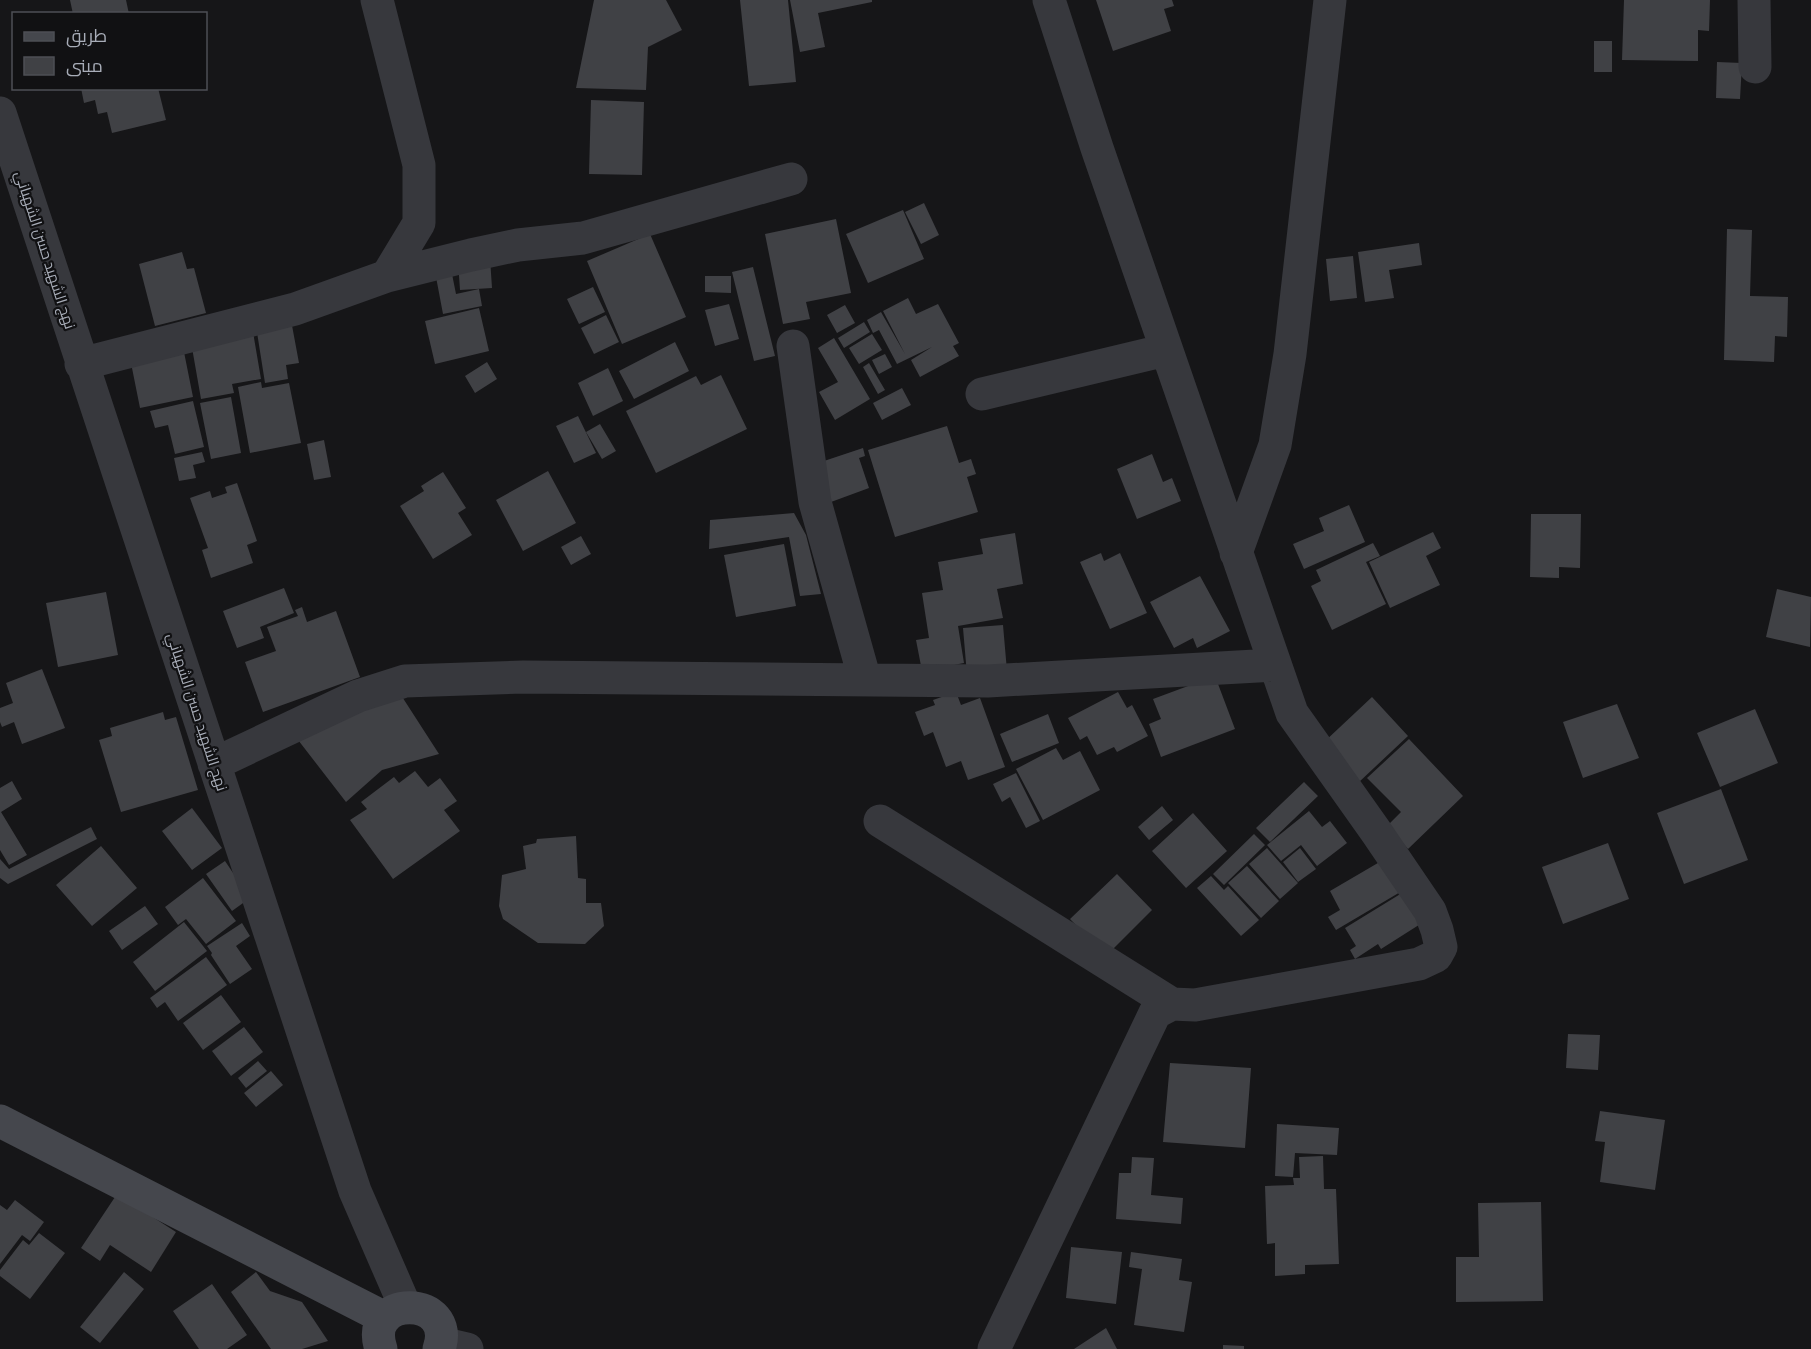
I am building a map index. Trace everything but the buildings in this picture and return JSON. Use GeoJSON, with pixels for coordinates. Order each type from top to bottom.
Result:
{"type":"FeatureCollection","features":[{"type":"Feature","properties":{"kind":"street"},"geometry":{"type":"LineString","coordinates":[[377,0],[419,165],[419,223],[387,276]]}},
{"type":"Feature","properties":{"kind":"street"},"geometry":{"type":"LineString","coordinates":[[880,821],[1172,1004],[1195,1005],[1419,964],[1436,956],[1441,947],[1430,911],[1292,713],[1097,148],[1049,0]]}},
{"type":"Feature","properties":{"kind":"street"},"geometry":{"type":"LineString","coordinates":[[1236,553],[1275,445],[1290,354],[1330,0]]}},
{"type":"Feature","properties":{"kind":"street"},"geometry":{"type":"LineString","coordinates":[[1754,0],[1755,67]]}},
{"type":"Feature","properties":{"kind":"street","name":"نهج الشهيد حسن الشهباني"},"geometry":{"type":"LineString","coordinates":[[2,125],[355,1191],[390,1325]]}},
{"type":"Feature","properties":{"kind":"street"},"geometry":{"type":"LineString","coordinates":[[81,364],[295,309],[387,276],[518,245],[583,238],[791,179]]}},
{"type":"Feature","properties":{"kind":"street"},"geometry":{"type":"LineString","coordinates":[[793,346],[815,502],[865,680]]}},
{"type":"Feature","properties":{"kind":"street"},"geometry":{"type":"LineString","coordinates":[[982,394],[1166,350]]}},
{"type":"Feature","properties":{"kind":"street"},"geometry":{"type":"LineString","coordinates":[[214,764],[358,696],[405,681],[523,677],[988,681],[1274,665]]}},
{"type":"Feature","properties":{"kind":"street"},"geometry":{"type":"LineString","coordinates":[[994,1349],[1155,1013],[1172,1004]]}},
{"type":"Feature","properties":{"kind":"street"},"geometry":{"type":"LineString","coordinates":[[0,1121],[390,1325],[425,1310],[438,1324],[445,1348]]}}]}
